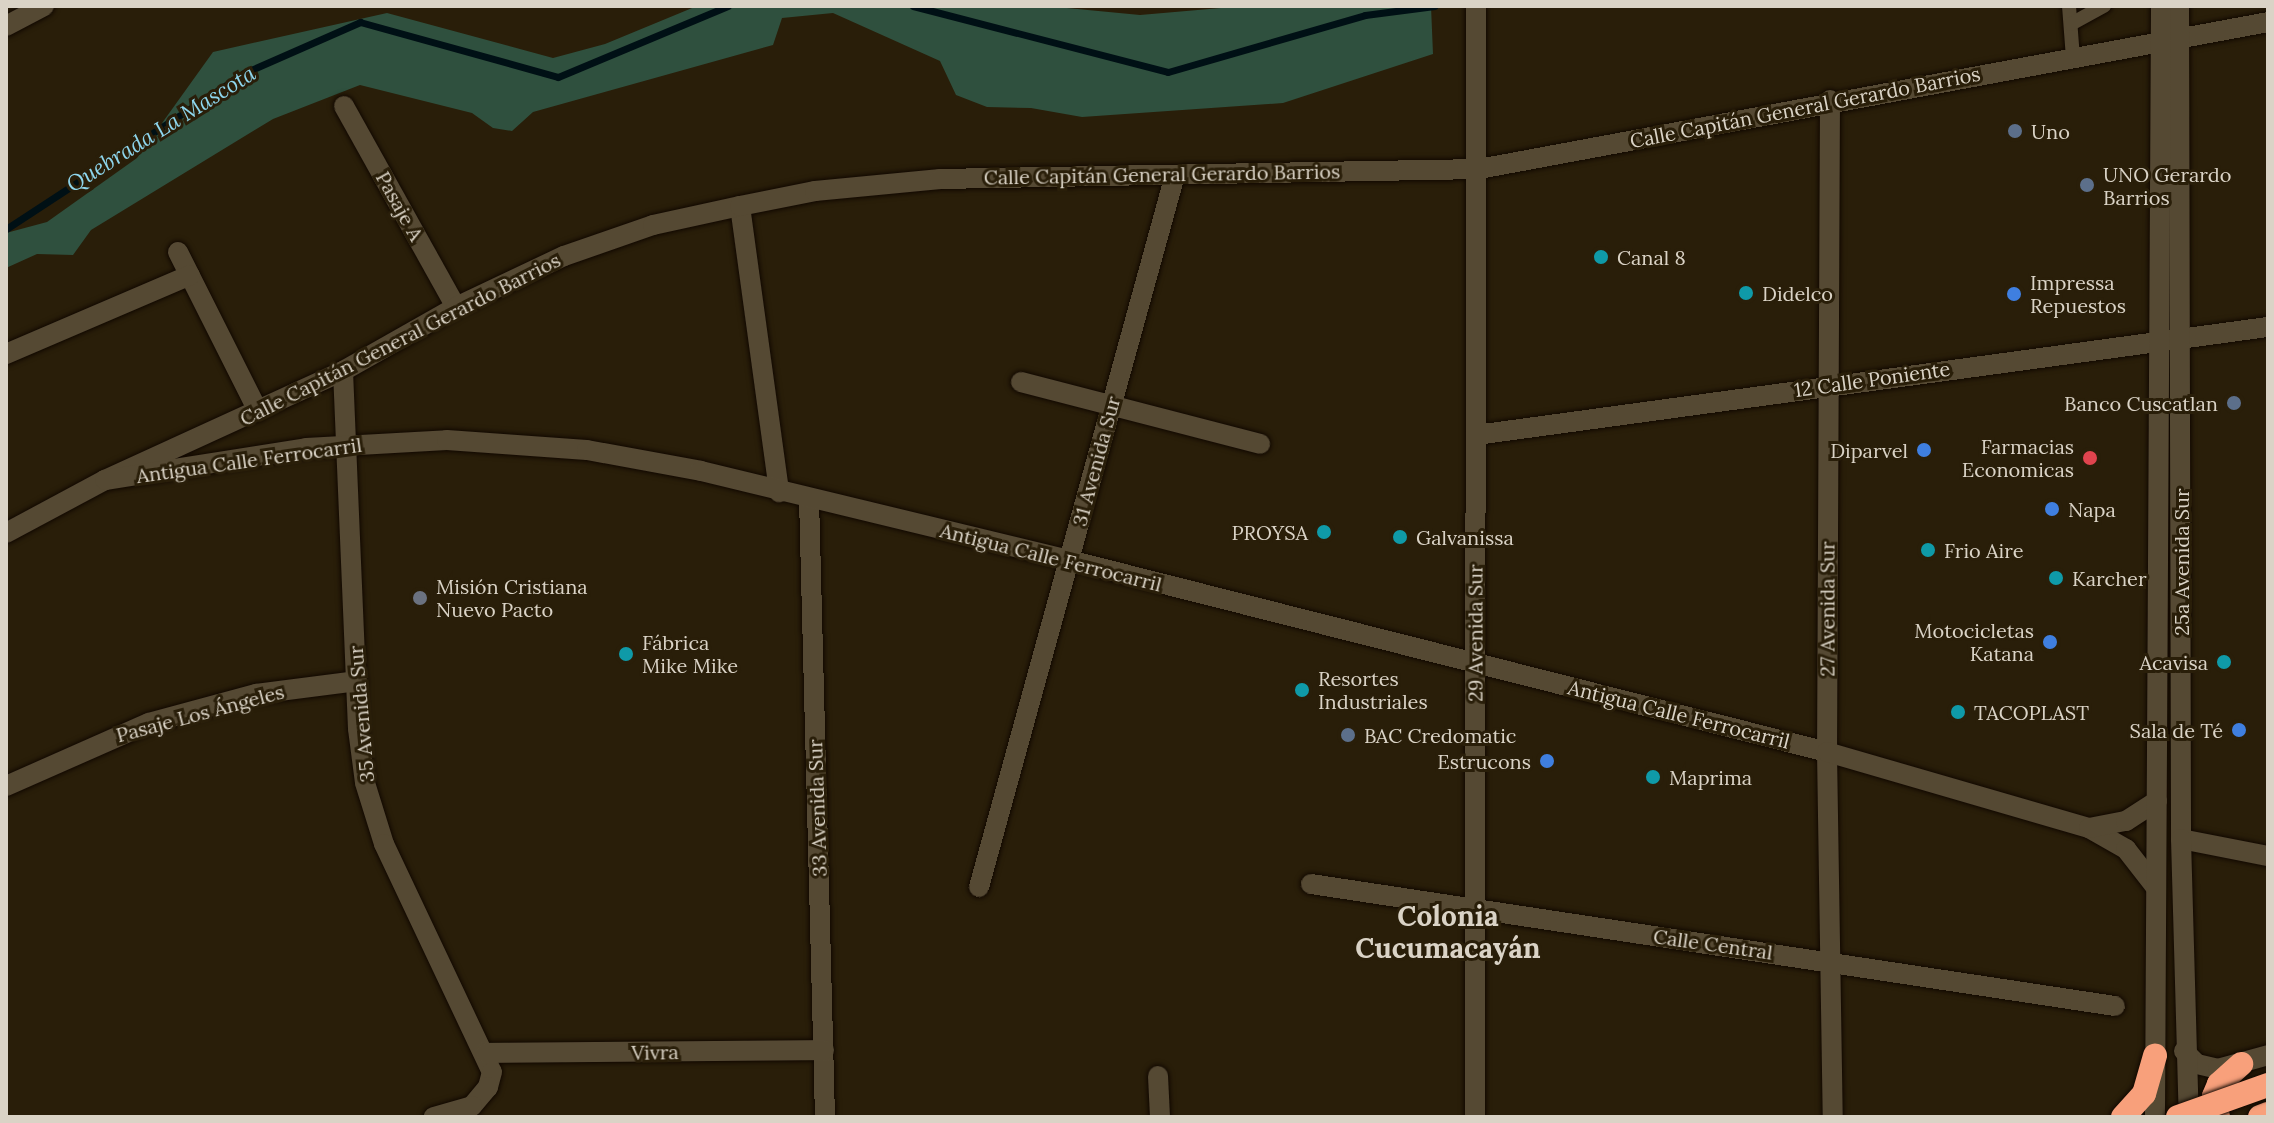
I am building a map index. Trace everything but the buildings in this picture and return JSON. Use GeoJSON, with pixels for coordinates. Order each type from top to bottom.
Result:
{"type":"FeatureCollection","features":[{"type":"Feature","properties":{"kind":"highway"},"geometry":{"type":"LineString","coordinates":[[2123,1117],[2144,1094],[2155,1056]]}},
{"type":"Feature","properties":{"kind":"highway"},"geometry":{"type":"LineString","coordinates":[[2218,1117],[2214,1096],[2219,1084],[2241,1064]]}},
{"type":"Feature","properties":{"kind":"highway"},"geometry":{"type":"LineString","coordinates":[[2178,1117],[2268,1085]]}},
{"type":"Feature","properties":{"kind":"highway"},"geometry":{"type":"LineString","coordinates":[[2260,1117],[2268,1114]]}},
{"type":"Feature","properties":{"kind":"street"},"geometry":{"type":"LineString","coordinates":[[6,26],[44,6]]}},
{"type":"Feature","properties":{"kind":"street","name":"29 Avenida Sur"},"geometry":{"type":"LineString","coordinates":[[1475,1117],[1477,912],[1474,663],[1479,169],[1476,6]]}},
{"type":"Feature","properties":{"kind":"street","name":"25a Avenida Sur"},"geometry":{"type":"LineString","coordinates":[[2161,6],[2169,39],[2182,338],[2181,839],[2184,1051],[2189,1117]]}},
{"type":"Feature","properties":{"kind":"street","name":"25a Avenida Sur"},"geometry":{"type":"LineString","coordinates":[[2155,1117],[2154,885],[2160,340],[2169,39],[2179,6]]}},
{"type":"Feature","properties":{"kind":"street","name":"Calle Capitán General Gerardo Barrios"},"geometry":{"type":"LineString","coordinates":[[105,480],[343,371],[456,307],[592,245],[740,206],[815,191],[940,179],[1479,169],[1830,100],[2268,22]]}},
{"type":"Feature","properties":{"kind":"street","name":"27 Avenida Sur"},"geometry":{"type":"LineString","coordinates":[[1830,100],[1827,752],[1833,1117]]}},
{"type":"Feature","properties":{"kind":"street","name":"Pasaje A"},"geometry":{"type":"LineString","coordinates":[[344,106],[456,307]]}},
{"type":"Feature","properties":{"kind":"street","name":"31 Avenida Sur"},"geometry":{"type":"LineString","coordinates":[[979,887],[1175,175]]}},
{"type":"Feature","properties":{"kind":"street"},"geometry":{"type":"LineString","coordinates":[[740,206],[779,492]]}},
{"type":"Feature","properties":{"kind":"street"},"geometry":{"type":"LineString","coordinates":[[178,252],[258,411]]}},
{"type":"Feature","properties":{"kind":"street"},"geometry":{"type":"LineString","coordinates":[[6,354],[190,275]]}},
{"type":"Feature","properties":{"kind":"street","name":"12 Calle Poniente"},"geometry":{"type":"LineString","coordinates":[[1476,435],[2268,327]]}},
{"type":"Feature","properties":{"kind":"street","name":"35 Avenida Sur"},"geometry":{"type":"LineString","coordinates":[[343,371],[357,681],[365,783],[377,828],[486,1053],[490,1083],[467,1114]]}},
{"type":"Feature","properties":{"kind":"street"},"geometry":{"type":"LineString","coordinates":[[1021,382],[1260,444]]}},
{"type":"Feature","properties":{"kind":"street","name":"Antigua Calle Ferrocarril"},"geometry":{"type":"LineString","coordinates":[[6,533],[105,480],[348,444],[447,440],[587,450],[809,498],[1069,560],[1827,752],[2089,828],[2126,849],[2154,885]]}},
{"type":"Feature","properties":{"kind":"street","name":"33 Avenida Sur"},"geometry":{"type":"LineString","coordinates":[[809,498],[825,1117]]}},
{"type":"Feature","properties":{"kind":"street","name":"Pasaje Los Ángeles"},"geometry":{"type":"LineString","coordinates":[[6,786],[149,723],[256,694],[357,681]]}},
{"type":"Feature","properties":{"kind":"street","name":"Antigua Calle Ferrocarril"},"geometry":{"type":"LineString","coordinates":[[2089,828],[2126,821],[2157,801]]}},
{"type":"Feature","properties":{"kind":"street"},"geometry":{"type":"LineString","coordinates":[[2181,839],[2268,856]]}},
{"type":"Feature","properties":{"kind":"street","name":"Calle Central"},"geometry":{"type":"LineString","coordinates":[[1311,884],[1477,912],[1830,960],[2115,1006]]}},
{"type":"Feature","properties":{"kind":"street","name":"Vivra"},"geometry":{"type":"LineString","coordinates":[[486,1053],[824,1050]]}},
{"type":"Feature","properties":{"kind":"street"},"geometry":{"type":"LineString","coordinates":[[2184,1051],[2204,1068],[2241,1064],[2268,1055]]}},
{"type":"Feature","properties":{"kind":"street"},"geometry":{"type":"LineString","coordinates":[[1158,1076],[1160,1117]]}},
{"type":"Feature","properties":{"kind":"street"},"geometry":{"type":"LineString","coordinates":[[434,1117],[467,1114]]}},
{"type":"Feature","properties":{"kind":"lane"},"geometry":{"type":"LineString","coordinates":[[2069,6],[2073,58]]}},
{"type":"Feature","properties":{"kind":"lane"},"geometry":{"type":"LineString","coordinates":[[2071,24],[2104,6]]}},
{"type":"Feature","properties":{"kind":"green space"},"geometry":{"type":"Polygon","coordinates":[[[697,6],[1046,6],[1140,15],[1244,6],[1431,6],[1433,54],[1283,103],[1082,117],[1031,108],[987,107],[956,95],[940,61],[833,13],[782,18],[773,45],[533,112],[512,131],[493,128],[472,113],[360,85],[273,119],[91,230],[73,255],[37,254],[6,268],[6,233],[47,222],[137,158],[213,52],[387,13],[553,58],[605,44],[697,6]]]}},
{"type":"Feature","properties":{"kind":"waterway","name":"Quebrada La Mascota"},"geometry":{"type":"LineString","coordinates":[[6,229],[244,73],[360,22],[558,77],[728,6]]}},
{"type":"Feature","properties":{"kind":"waterway","name":"Quebrada La Mascota"},"geometry":{"type":"LineString","coordinates":[[913,6],[1168,72],[1365,15],[1434,6]]}},
{"type":"Feature","properties":{"kind":"place","name":"Uno"},"geometry":{"type":"Point","coordinates":[2015,131]}},
{"type":"Feature","properties":{"kind":"place","name":"UNO Gerardo Barrios"},"geometry":{"type":"Point","coordinates":[2087,185]}},
{"type":"Feature","properties":{"kind":"place","name":"Canal 8"},"geometry":{"type":"Point","coordinates":[1601,257]}},
{"type":"Feature","properties":{"kind":"place","name":"Didelco"},"geometry":{"type":"Point","coordinates":[1746,293]}},
{"type":"Feature","properties":{"kind":"place","name":"Impressa Repuestos"},"geometry":{"type":"Point","coordinates":[2014,294]}},
{"type":"Feature","properties":{"kind":"place","name":"Banco Cuscatlan"},"geometry":{"type":"Point","coordinates":[2234,403]}},
{"type":"Feature","properties":{"kind":"place","name":"Diparvel"},"geometry":{"type":"Point","coordinates":[1924,450]}},
{"type":"Feature","properties":{"kind":"place","name":"Farmacias Economicas"},"geometry":{"type":"Point","coordinates":[2090,458]}},
{"type":"Feature","properties":{"kind":"place","name":"Napa"},"geometry":{"type":"Point","coordinates":[2052,509]}},
{"type":"Feature","properties":{"kind":"place","name":"PROYSA"},"geometry":{"type":"Point","coordinates":[1324,532]}},
{"type":"Feature","properties":{"kind":"place","name":"Galvanissa"},"geometry":{"type":"Point","coordinates":[1400,537]}},
{"type":"Feature","properties":{"kind":"place","name":"Frio Aire"},"geometry":{"type":"Point","coordinates":[1928,550]}},
{"type":"Feature","properties":{"kind":"place","name":"Karcher"},"geometry":{"type":"Point","coordinates":[2056,578]}},
{"type":"Feature","properties":{"kind":"place","name":"Misión Cristiana Nuevo Pacto"},"geometry":{"type":"Point","coordinates":[420,598]}},
{"type":"Feature","properties":{"kind":"place","name":"Motocicletas Katana"},"geometry":{"type":"Point","coordinates":[2050,642]}},
{"type":"Feature","properties":{"kind":"place","name":"Fábrica Mike Mike"},"geometry":{"type":"Point","coordinates":[626,654]}},
{"type":"Feature","properties":{"kind":"place","name":"Acavisa"},"geometry":{"type":"Point","coordinates":[2224,662]}},
{"type":"Feature","properties":{"kind":"place","name":"Resortes Industriales"},"geometry":{"type":"Point","coordinates":[1302,690]}},
{"type":"Feature","properties":{"kind":"place","name":"TACOPLAST"},"geometry":{"type":"Point","coordinates":[1958,712]}},
{"type":"Feature","properties":{"kind":"place","name":"Sala de Té"},"geometry":{"type":"Point","coordinates":[2239,730]}},
{"type":"Feature","properties":{"kind":"place","name":"BAC Credomatic"},"geometry":{"type":"Point","coordinates":[1348,735]}},
{"type":"Feature","properties":{"kind":"place","name":"Estrucons"},"geometry":{"type":"Point","coordinates":[1547,761]}},
{"type":"Feature","properties":{"kind":"place","name":"Maprima"},"geometry":{"type":"Point","coordinates":[1653,777]}},
{"type":"Feature","properties":{"kind":"district","name":"Colonia Cucumacayán"},"geometry":{"type":"Point","coordinates":[1448,932]}}]}
